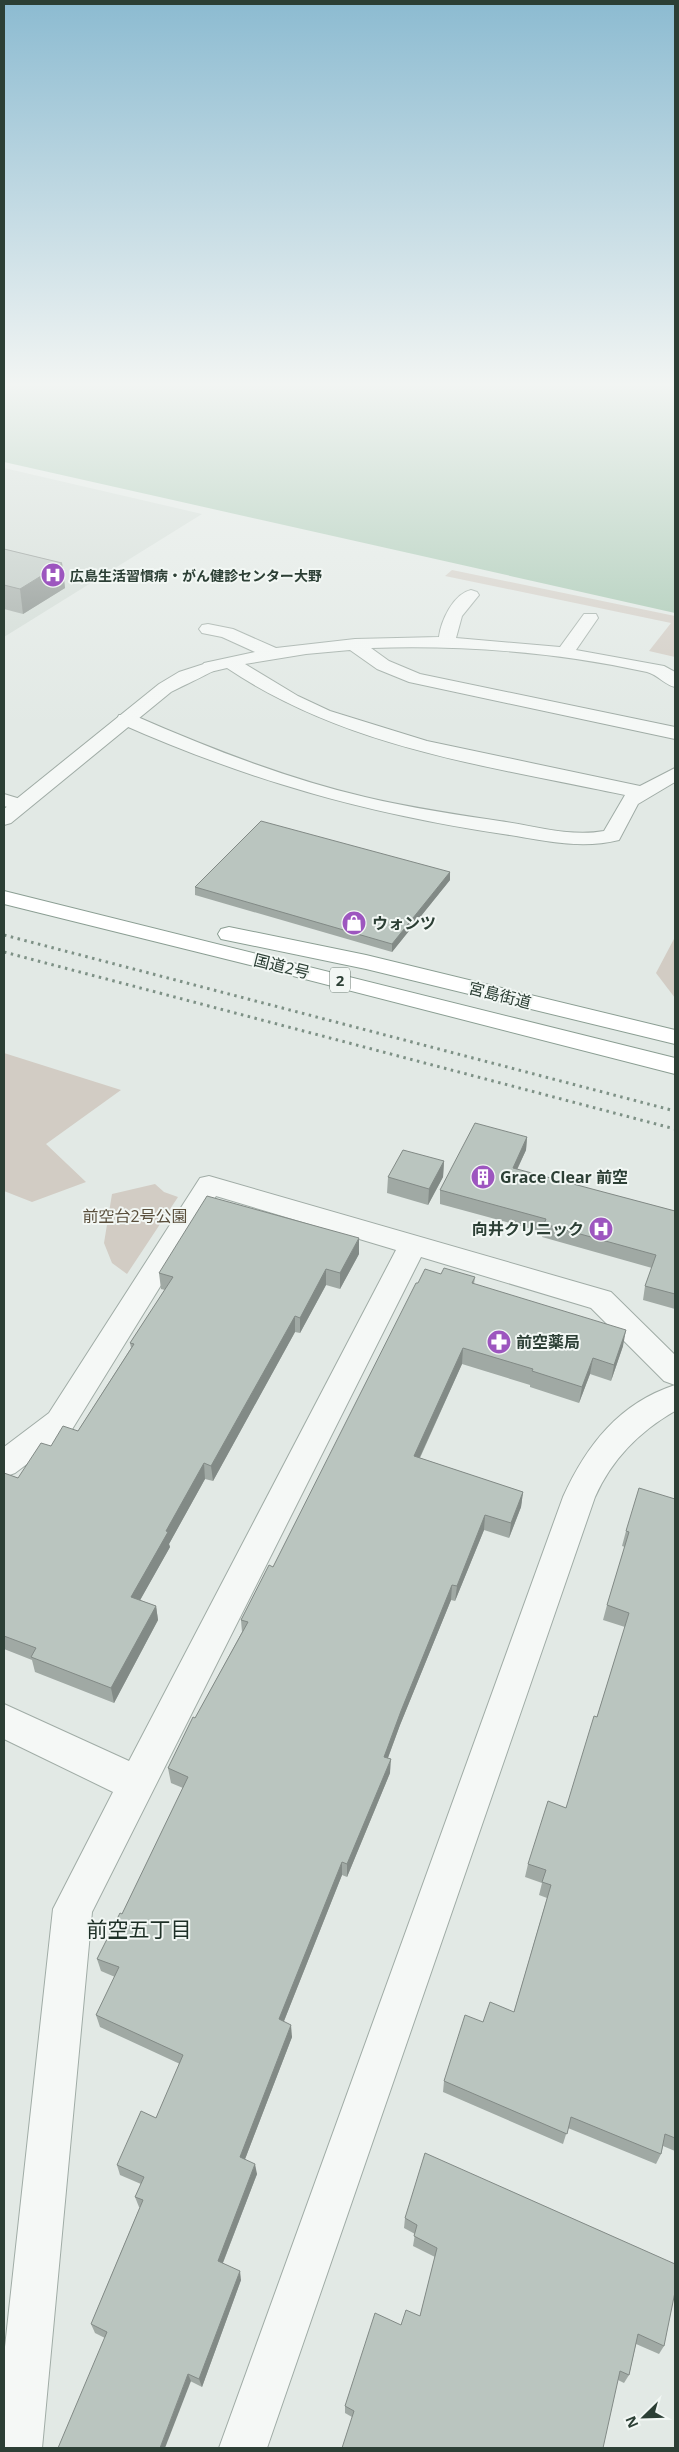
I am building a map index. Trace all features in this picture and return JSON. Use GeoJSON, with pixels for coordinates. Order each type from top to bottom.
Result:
{"type":"FeatureCollection","features":[{"type":"Feature","properties":{"kind":"highway","name":"国道2号"},"geometry":{"type":"LineString","coordinates":[[4,879],[200,928],[324,953]]}},
{"type":"Feature","properties":{"kind":"highway","name":"国道2号"},"geometry":{"type":"LineString","coordinates":[[4,898],[269,962],[675,1066]]}},
{"type":"Feature","properties":{"kind":"highway","name":"宮島街道"},"geometry":{"type":"LineString","coordinates":[[324,953],[675,1037]]}},
{"type":"Feature","properties":{"kind":"street"},"geometry":{"type":"LineString","coordinates":[[447,642],[448,625],[456,610],[471,595]]}},
{"type":"Feature","properties":{"kind":"street"},"geometry":{"type":"LineString","coordinates":[[565,653],[590,618]]}},
{"type":"Feature","properties":{"kind":"street"},"geometry":{"type":"LineString","coordinates":[[208,629],[227,633],[273,653]]}},
{"type":"Feature","properties":{"kind":"street"},"geometry":{"type":"LineString","coordinates":[[4,819],[12,803],[174,682],[210,667],[273,653],[355,645],[447,642],[565,653],[663,672],[675,682]]}},
{"type":"Feature","properties":{"kind":"street"},"geometry":{"type":"LineString","coordinates":[[355,645],[384,665],[415,678],[675,733]]}},
{"type":"Feature","properties":{"kind":"street"},"geometry":{"type":"LineString","coordinates":[[229,662],[258,683],[294,703],[337,721],[386,737],[641,792]]}},
{"type":"Feature","properties":{"kind":"street"},"geometry":{"type":"LineString","coordinates":[[126,719],[178,743],[235,764],[312,788],[394,810],[551,835],[601,839],[612,836],[630,800],[641,792],[661,784],[675,774]]}},
{"type":"Feature","properties":{"kind":"street"},"geometry":{"type":"LineString","coordinates":[[4,1464],[60,1422],[209,1185],[601,1300],[675,1373]]}},
{"type":"Feature","properties":{"kind":"street"},"geometry":{"type":"LineString","coordinates":[[18,2448],[73,1909],[413,1245]]}},
{"type":"Feature","properties":{"kind":"street"},"geometry":{"type":"LineString","coordinates":[[243,2448],[579,1497],[596,1464],[621,1435],[652,1407],[675,1397]]}},
{"type":"Feature","properties":{"kind":"street"},"geometry":{"type":"LineString","coordinates":[[4,1721],[137,1784]]}},
{"type":"Feature","properties":{"kind":"shaded area","name":"広島生活習慣病・がん健診センター大野"},"geometry":{"type":"Polygon","coordinates":[[[4,497],[131,497],[202,514],[4,637],[4,497]]]}},
{"type":"Feature","properties":{"kind":"shaded area"},"geometry":{"type":"Polygon","coordinates":[[[161,497],[675,497],[675,613],[161,497]]]}},
{"type":"Feature","properties":{"kind":"green space"},"geometry":{"type":"Polygon","coordinates":[[[452,570],[675,616],[675,657],[649,651],[671,623],[445,576],[452,570]]]}},
{"type":"Feature","properties":{"kind":"green space"},"geometry":{"type":"Polygon","coordinates":[[[675,937],[675,998],[656,973],[675,937]]]}},
{"type":"Feature","properties":{"kind":"green space"},"geometry":{"type":"Polygon","coordinates":[[[4,1053],[121,1090],[46,1144],[86,1182],[32,1202],[4,1191],[4,1053]]]}},
{"type":"Feature","properties":{"kind":"green space","name":"前空台2号公園"},"geometry":{"type":"Polygon","coordinates":[[[155,1184],[164,1192],[178,1197],[127,1274],[112,1263],[104,1243],[112,1194],[155,1184]]]}},
{"type":"Feature","properties":{"kind":"building"},"geometry":{"type":"Polygon","coordinates":[[[4,549],[62,563],[20,589],[4,585],[4,549]]]}},
{"type":"Feature","properties":{"kind":"building","name":"ウォンツ"},"geometry":{"type":"Polygon","coordinates":[[[261,821],[450,872],[392,944],[195,887],[261,821]]]}},
{"type":"Feature","properties":{"kind":"building"},"geometry":{"type":"Polygon","coordinates":[[[475,1123],[527,1137],[513,1168],[675,1211],[675,1294],[645,1286],[656,1255],[544,1224],[546,1219],[440,1190],[475,1123]]]}},
{"type":"Feature","properties":{"kind":"building"},"geometry":{"type":"Polygon","coordinates":[[[403,1150],[444,1161],[429,1189],[388,1177],[403,1150]]]}},
{"type":"Feature","properties":{"kind":"building"},"geometry":{"type":"Polygon","coordinates":[[[207,1196],[359,1238],[340,1273],[326,1269],[300,1318],[295,1316],[211,1466],[204,1463],[166,1531],[168,1532],[131,1597],[156,1606],[111,1688],[31,1657],[36,1648],[4,1636],[4,1473],[18,1478],[41,1443],[51,1446],[63,1426],[78,1431],[134,1344],[130,1343],[173,1277],[159,1273],[207,1196]]]}},
{"type":"Feature","properties":{"kind":"building"},"geometry":{"type":"Polygon","coordinates":[[[444,1268],[475,1277],[472,1283],[626,1330],[614,1365],[593,1358],[582,1387],[532,1371],[533,1369],[463,1348],[414,1456],[523,1492],[511,1523],[485,1515],[457,1586],[452,1585],[384,1757],[391,1759],[347,1864],[342,1862],[279,2019],[291,2025],[240,2157],[255,2164],[218,2261],[240,2271],[199,2379],[188,2374],[160,2448],[58,2448],[107,2332],[91,2324],[143,2200],[135,2197],[144,2177],[117,2165],[141,2111],[156,2118],[183,2055],[96,2015],[119,1967],[97,1959],[120,1913],[122,1914],[188,1777],[168,1768],[193,1717],[195,1718],[248,1622],[241,1620],[269,1565],[273,1567],[416,1283],[418,1283],[425,1269],[441,1274],[444,1268]]]}},
{"type":"Feature","properties":{"kind":"building"},"geometry":{"type":"Polygon","coordinates":[[[639,1488],[675,1499],[675,2138],[665,2134],[661,2154],[571,2117],[567,2134],[444,2081],[465,2015],[483,2022],[490,2002],[514,2012],[551,1885],[542,1882],[546,1870],[528,1864],[548,1801],[566,1808],[594,1716],[597,1717],[629,1613],[607,1605],[629,1532],[626,1531],[639,1488]]]}},
{"type":"Feature","properties":{"kind":"building"},"geometry":{"type":"Polygon","coordinates":[[[425,2153],[675,2264],[675,2292],[664,2346],[638,2334],[629,2375],[620,2371],[603,2448],[342,2448],[354,2411],[345,2406],[375,2313],[401,2325],[406,2310],[420,2316],[437,2248],[414,2236],[417,2225],[405,2218],[425,2153]]]}},
{"type":"Feature","properties":{"kind":"railway"},"geometry":{"type":"LineString","coordinates":[[4,935],[675,1111]]}},
{"type":"Feature","properties":{"kind":"railway"},"geometry":{"type":"LineString","coordinates":[[4,952],[675,1129]]}},
{"type":"Feature","properties":{"kind":"place","name":"広島生活習慣病・がん健診センター大野"},"geometry":{"type":"Point","coordinates":[53,575]}},
{"type":"Feature","properties":{"kind":"place","name":"ウォンツ"},"geometry":{"type":"Point","coordinates":[354,923]}},
{"type":"Feature","properties":{"kind":"place","name":"Grace Clear 前空"},"geometry":{"type":"Point","coordinates":[483,1177]}},
{"type":"Feature","properties":{"kind":"place","name":"向井クリニック"},"geometry":{"type":"Point","coordinates":[601,1229]}},
{"type":"Feature","properties":{"kind":"place","name":"前空薬局"},"geometry":{"type":"Point","coordinates":[499,1342]}},
{"type":"Feature","properties":{"kind":"district","name":"前空五丁目"},"geometry":{"type":"Point","coordinates":[139,1929]}}]}
